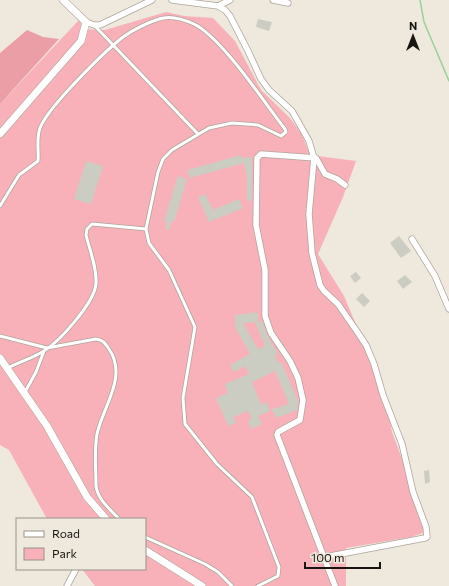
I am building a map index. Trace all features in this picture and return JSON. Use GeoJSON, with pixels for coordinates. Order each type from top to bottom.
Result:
{"type":"FeatureCollection","features":[{"type":"Feature","properties":{"kind":"street"},"geometry":{"type":"LineString","coordinates":[[63,0],[86,22],[94,25],[100,25],[152,0]]}},
{"type":"Feature","properties":{"kind":"street"},"geometry":{"type":"LineString","coordinates":[[172,0],[218,6],[230,16],[264,84],[292,111],[302,125],[313,150],[314,158],[309,214],[312,253],[320,285],[324,291],[338,304],[366,345],[402,444],[409,477],[427,535],[425,538],[325,557]]}},
{"type":"Feature","properties":{"kind":"street"},"geometry":{"type":"LineString","coordinates":[[218,6],[230,0]]}},
{"type":"Feature","properties":{"kind":"street"},"geometry":{"type":"LineString","coordinates":[[273,0],[288,3]]}},
{"type":"Feature","properties":{"kind":"street"},"geometry":{"type":"LineString","coordinates":[[0,134],[77,47],[84,33],[86,22]]}},
{"type":"Feature","properties":{"kind":"street"},"geometry":{"type":"LineString","coordinates":[[335,586],[277,435],[278,432],[300,420],[303,400],[295,369],[267,324],[265,316],[265,270],[256,225],[257,158],[258,155],[318,159],[325,174],[337,179],[345,185]]}},
{"type":"Feature","properties":{"kind":"street"},"geometry":{"type":"LineString","coordinates":[[412,239],[435,276],[449,309]]}},
{"type":"Feature","properties":{"kind":"street"},"geometry":{"type":"LineString","coordinates":[[0,358],[48,426],[87,497],[105,518]]}},
{"type":"Feature","properties":{"kind":"street"},"geometry":{"type":"LineString","coordinates":[[146,551],[202,586]]}},
{"type":"Feature","properties":{"kind":"street"},"geometry":{"type":"LineString","coordinates":[[67,586],[75,570]]}},
{"type":"Feature","properties":{"kind":"lane"},"geometry":{"type":"LineString","coordinates":[[0,206],[19,175],[38,161],[38,137],[43,121],[84,74],[113,46],[125,36],[159,19],[169,17],[193,24],[206,32],[238,67],[286,132],[281,136],[258,125],[232,122],[209,128],[172,150],[163,159],[158,172],[146,229],[149,243],[171,274],[195,327],[183,398],[185,424],[187,429],[217,464],[252,497],[279,567],[278,576],[258,586]]}},
{"type":"Feature","properties":{"kind":"lane"},"geometry":{"type":"LineString","coordinates":[[94,25],[198,134]]}},
{"type":"Feature","properties":{"kind":"lane"},"geometry":{"type":"LineString","coordinates":[[25,392],[36,372],[45,350],[77,319],[86,307],[96,286],[96,276],[86,235],[87,229],[92,224],[146,229]]}},
{"type":"Feature","properties":{"kind":"lane"},"geometry":{"type":"LineString","coordinates":[[0,336],[45,350]]}},
{"type":"Feature","properties":{"kind":"lane"},"geometry":{"type":"LineString","coordinates":[[8,368],[45,350],[96,339],[106,343],[114,356],[116,380],[97,433],[96,486],[97,494],[101,500],[118,518]]}},
{"type":"Feature","properties":{"kind":"lane"},"geometry":{"type":"LineString","coordinates":[[146,537],[204,564],[218,572],[232,586]]}},
{"type":"Feature","properties":{"kind":"green space"},"geometry":{"type":"Polygon","coordinates":[[[166,12],[184,16],[213,18],[235,41],[261,90],[289,117],[301,133],[310,155],[356,161],[343,197],[318,254],[344,296],[384,391],[392,432],[429,531],[411,537],[346,548],[346,586],[95,586],[83,570],[146,570],[146,518],[46,518],[9,450],[0,445],[0,104],[79,20],[84,29],[105,30],[166,12]]]}},
{"type":"Feature","properties":{"kind":"shaded area"},"geometry":{"type":"Polygon","coordinates":[[[27,30],[43,37],[59,39],[0,104],[0,53],[27,30]]]}},
{"type":"Feature","properties":{"kind":"building"},"geometry":{"type":"Polygon","coordinates":[[[258,19],[272,22],[269,31],[256,27],[258,19]]]}},
{"type":"Feature","properties":{"kind":"building"},"geometry":{"type":"Polygon","coordinates":[[[241,155],[242,158],[252,157],[252,200],[247,201],[247,176],[244,163],[190,178],[187,170],[241,155]]]}},
{"type":"Feature","properties":{"kind":"building"},"geometry":{"type":"Polygon","coordinates":[[[86,161],[103,166],[91,204],[74,199],[86,161]]]}},
{"type":"Feature","properties":{"kind":"building"},"geometry":{"type":"Polygon","coordinates":[[[178,176],[187,179],[174,222],[171,221],[169,230],[165,229],[167,222],[164,221],[178,176]]]}},
{"type":"Feature","properties":{"kind":"building"},"geometry":{"type":"Polygon","coordinates":[[[205,194],[213,210],[239,199],[243,208],[209,222],[198,197],[205,194]]]}},
{"type":"Feature","properties":{"kind":"building"},"geometry":{"type":"Polygon","coordinates":[[[399,236],[411,251],[401,258],[390,243],[399,236]]]}},
{"type":"Feature","properties":{"kind":"building"},"geometry":{"type":"Polygon","coordinates":[[[356,272],[361,278],[355,283],[350,276],[356,272]]]}},
{"type":"Feature","properties":{"kind":"building"},"geometry":{"type":"Polygon","coordinates":[[[405,275],[412,282],[403,289],[397,281],[405,275]]]}},
{"type":"Feature","properties":{"kind":"building"},"geometry":{"type":"Polygon","coordinates":[[[362,293],[370,301],[364,307],[356,299],[362,293]]]}},
{"type":"Feature","properties":{"kind":"building"},"geometry":{"type":"Polygon","coordinates":[[[257,312],[259,323],[262,321],[267,335],[278,354],[275,356],[278,363],[281,362],[298,401],[297,410],[276,418],[272,409],[289,404],[275,371],[252,382],[261,405],[267,402],[270,411],[258,416],[262,424],[251,429],[248,420],[252,419],[248,411],[233,417],[236,423],[228,426],[216,398],[228,393],[225,384],[249,374],[245,366],[234,372],[230,365],[250,354],[235,327],[235,315],[257,312]],[[255,322],[243,323],[258,349],[265,346],[255,322]]]}},
{"type":"Feature","properties":{"kind":"building"},"geometry":{"type":"Polygon","coordinates":[[[429,470],[430,482],[425,484],[424,471],[429,470]]]}},
{"type":"Feature","properties":{"kind":"waterway"},"geometry":{"type":"LineString","coordinates":[[420,0],[424,22],[449,81]]}}]}
